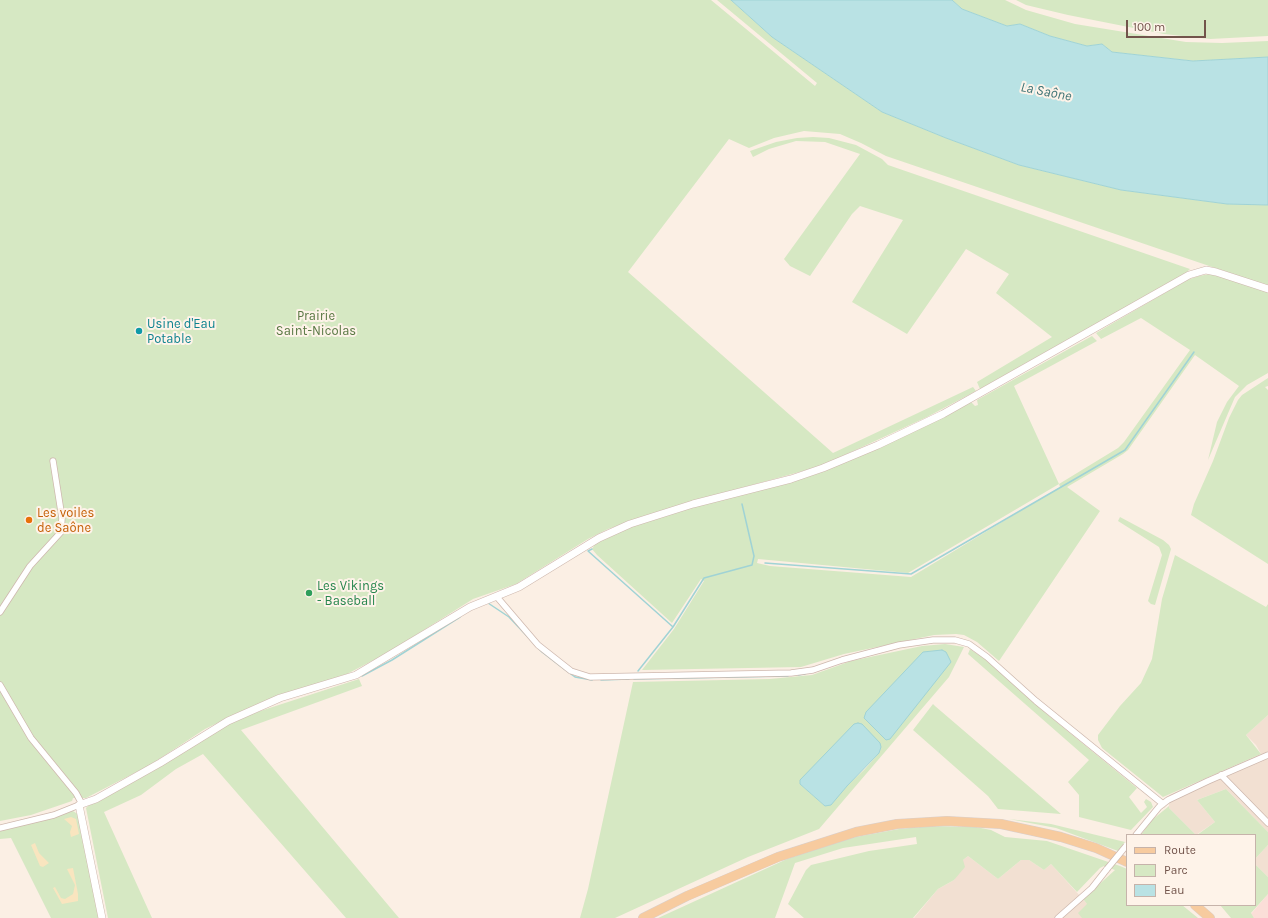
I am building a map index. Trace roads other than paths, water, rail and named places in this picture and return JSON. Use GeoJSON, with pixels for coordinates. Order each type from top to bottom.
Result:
{"type":"FeatureCollection","features":[{"type":"Feature","properties":{"kind":"main road"},"geometry":{"type":"LineString","coordinates":[[643,918],[687,896],[785,855],[856,832],[897,824],[947,821],[1000,824],[1061,837],[1096,848],[1126,862]]}},
{"type":"Feature","properties":{"kind":"main road"},"geometry":{"type":"LineString","coordinates":[[1196,906],[1210,918]]}},
{"type":"Feature","properties":{"kind":"street"},"geometry":{"type":"LineString","coordinates":[[0,828],[54,815],[96,799],[154,767],[228,721],[280,698],[356,675],[470,607],[536,578],[599,538],[630,524],[693,504],[791,479],[823,468],[878,445],[943,414],[1189,275],[1206,270],[1268,289]]}},
{"type":"Feature","properties":{"kind":"street"},"geometry":{"type":"LineString","coordinates":[[0,612],[30,566],[61,532],[62,518],[53,461]]}},
{"type":"Feature","properties":{"kind":"street"},"geometry":{"type":"LineString","coordinates":[[497,596],[538,645],[571,671],[590,677],[791,673],[813,670],[842,660],[899,646],[933,640],[955,640],[969,644],[987,657],[1036,701],[1163,804]]}},
{"type":"Feature","properties":{"kind":"street"},"geometry":{"type":"LineString","coordinates":[[0,685],[31,738],[76,793],[80,805],[102,918]]}},
{"type":"Feature","properties":{"kind":"street"},"geometry":{"type":"LineString","coordinates":[[1137,834],[1163,804],[1183,792],[1268,755]]}},
{"type":"Feature","properties":{"kind":"street"},"geometry":{"type":"LineString","coordinates":[[1221,775],[1268,824]]}},
{"type":"Feature","properties":{"kind":"street"},"geometry":{"type":"LineString","coordinates":[[1058,918],[1092,888],[1126,846]]}},
{"type":"Feature","properties":{"kind":"water","name":"La Saône"},"geometry":{"type":"Polygon","coordinates":[[[731,0],[952,0],[962,9],[1007,26],[1020,24],[1050,36],[1087,46],[1102,44],[1112,52],[1193,61],[1268,57],[1268,205],[1227,204],[1121,190],[1019,165],[946,138],[882,112],[772,37],[731,0]]]}},
{"type":"Feature","properties":{"kind":"water"},"geometry":{"type":"Polygon","coordinates":[[[942,650],[946,652],[951,662],[890,739],[886,740],[864,718],[866,712],[923,652],[942,650]]]}},
{"type":"Feature","properties":{"kind":"water"},"geometry":{"type":"Polygon","coordinates":[[[854,724],[862,724],[880,743],[881,747],[879,753],[831,805],[825,806],[800,784],[800,780],[854,724]]]}},
{"type":"Feature","properties":{"kind":"waterway"},"geometry":{"type":"LineString","coordinates":[[765,563],[911,574],[1125,450],[1194,352]]}},
{"type":"Feature","properties":{"kind":"waterway"},"geometry":{"type":"LineString","coordinates":[[638,671],[673,627],[704,578],[752,565],[754,556],[742,504]]}},
{"type":"Feature","properties":{"kind":"waterway"},"geometry":{"type":"LineString","coordinates":[[592,549],[588,551],[673,627]]}},
{"type":"Feature","properties":{"kind":"waterway"},"geometry":{"type":"LineString","coordinates":[[488,603],[509,617],[542,652],[564,669],[575,677],[592,680]]}},
{"type":"Feature","properties":{"kind":"waterway"},"geometry":{"type":"LineString","coordinates":[[362,676],[392,660],[460,617]]}},
{"type":"Feature","properties":{"kind":"waterway"},"geometry":{"type":"LineString","coordinates":[[798,675],[805,674]]}},
{"type":"Feature","properties":{"kind":"waterway"},"geometry":{"type":"LineString","coordinates":[[634,679],[788,676]]}},
{"type":"Feature","properties":{"kind":"waterway"},"geometry":{"type":"LineString","coordinates":[[601,680],[629,679]]}},
{"type":"Feature","properties":{"kind":"place","name":"Usine d'Eau Potable"},"geometry":{"type":"Point","coordinates":[139,331]}},
{"type":"Feature","properties":{"kind":"place","name":"Les voiles de Saône"},"geometry":{"type":"Point","coordinates":[29,520]}},
{"type":"Feature","properties":{"kind":"place","name":"Les Vikings - Baseball"},"geometry":{"type":"Point","coordinates":[309,593]}},
{"type":"Feature","properties":{"kind":"park label","name":"Prairie Saint-Nicolas"},"geometry":{"type":"Point","coordinates":[316,324]}}]}
